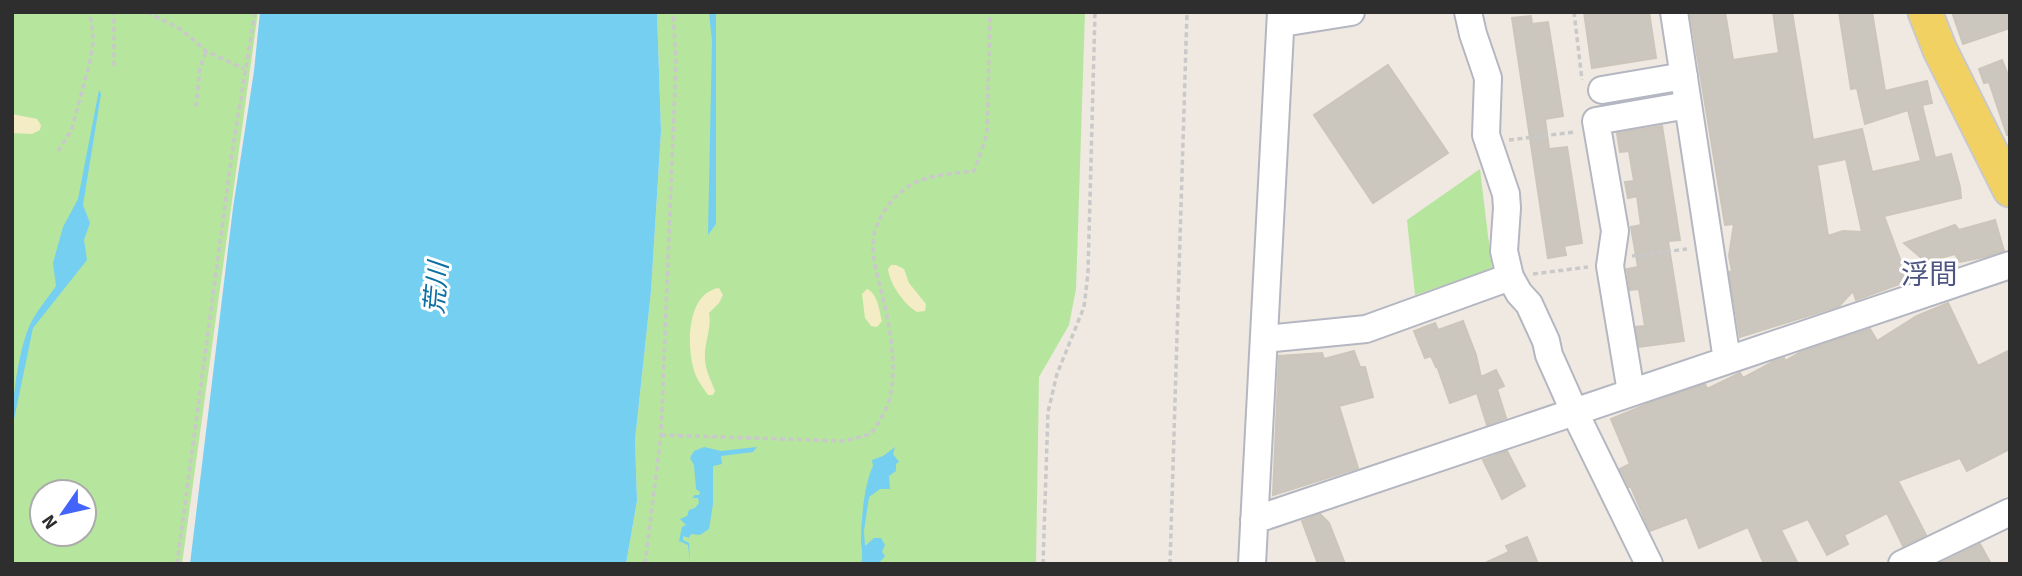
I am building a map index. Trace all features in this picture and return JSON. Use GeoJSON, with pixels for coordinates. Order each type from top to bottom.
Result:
{"type":"FeatureCollection","features":[{"type":"Feature","properties":{"kind":"main road"},"geometry":{"type":"LineString","coordinates":[[1925,12],[1940,50],[2010,190]]}},
{"type":"Feature","properties":{"kind":"street"},"geometry":{"type":"LineString","coordinates":[[1252,564],[1282,18],[1351,12]]}},
{"type":"Feature","properties":{"kind":"street"},"geometry":{"type":"LineString","coordinates":[[1468,12],[1472,34],[1488,78],[1486,135],[1506,194],[1504,251],[1510,277],[1529,304],[1574,411],[1649,564]]}},
{"type":"Feature","properties":{"kind":"street"},"geometry":{"type":"LineString","coordinates":[[1675,12],[1727,360]]}},
{"type":"Feature","properties":{"kind":"street"},"geometry":{"type":"LineString","coordinates":[[1592,90],[1684,76]]}},
{"type":"Feature","properties":{"kind":"street"},"geometry":{"type":"LineString","coordinates":[[1631,392],[1610,266],[1615,232],[1596,121],[1688,105]]}},
{"type":"Feature","properties":{"kind":"street"},"geometry":{"type":"LineString","coordinates":[[1254,520],[2010,265]]}},
{"type":"Feature","properties":{"kind":"street"},"geometry":{"type":"LineString","coordinates":[[1265,340],[1366,329],[1510,277]]}},
{"type":"Feature","properties":{"kind":"street"},"geometry":{"type":"LineString","coordinates":[[1902,564],[2010,512]]}},
{"type":"Feature","properties":{"kind":"path"},"geometry":{"type":"LineString","coordinates":[[58,150],[71,131],[89,66],[93,33],[87,12]]}},
{"type":"Feature","properties":{"kind":"path"},"geometry":{"type":"LineString","coordinates":[[114,12],[114,66]]}},
{"type":"Feature","properties":{"kind":"path"},"geometry":{"type":"LineString","coordinates":[[147,12],[182,30],[206,51],[245,70]]}},
{"type":"Feature","properties":{"kind":"path"},"geometry":{"type":"LineString","coordinates":[[177,564],[255,12]]}},
{"type":"Feature","properties":{"kind":"path"},"geometry":{"type":"LineString","coordinates":[[645,564],[661,435],[676,61],[673,12]]}},
{"type":"Feature","properties":{"kind":"path"},"geometry":{"type":"LineString","coordinates":[[661,435],[844,441],[871,434],[889,400],[892,374],[890,327],[874,264],[873,239],[882,214],[898,194],[920,180],[974,171],[987,134],[990,12]]}},
{"type":"Feature","properties":{"kind":"path"},"geometry":{"type":"LineString","coordinates":[[1043,564],[1048,412],[1057,374],[1084,307],[1088,273],[1095,12]]}},
{"type":"Feature","properties":{"kind":"path"},"geometry":{"type":"LineString","coordinates":[[1170,564],[1187,12]]}},
{"type":"Feature","properties":{"kind":"path"},"geometry":{"type":"LineString","coordinates":[[1574,12],[1592,90]]}},
{"type":"Feature","properties":{"kind":"path"},"geometry":{"type":"LineString","coordinates":[[196,107],[200,68],[206,51]]}},
{"type":"Feature","properties":{"kind":"path"},"geometry":{"type":"LineString","coordinates":[[1506,141],[1587,130]]}},
{"type":"Feature","properties":{"kind":"green space"},"geometry":{"type":"Polygon","coordinates":[[[12,12],[258,12],[182,564],[12,564],[12,12]]]}},
{"type":"Feature","properties":{"kind":"green space"},"geometry":{"type":"Polygon","coordinates":[[[657,12],[1085,12],[1076,289],[1069,325],[1039,377],[1036,564],[626,564],[637,501],[635,440],[651,291],[661,131],[657,12]]]}},
{"type":"Feature","properties":{"kind":"green space"},"geometry":{"type":"Polygon","coordinates":[[[1480,169],[1492,269],[1415,295],[1407,220],[1480,169]]]}},
{"type":"Feature","properties":{"kind":"sand"},"geometry":{"type":"Polygon","coordinates":[[[12,114],[37,119],[41,125],[40,130],[32,134],[12,133],[12,114]]]}},
{"type":"Feature","properties":{"kind":"sand"},"geometry":{"type":"Polygon","coordinates":[[[891,265],[904,269],[909,283],[926,304],[925,311],[917,312],[898,294],[889,275],[888,269],[891,265]]]}},
{"type":"Feature","properties":{"kind":"sand"},"geometry":{"type":"Polygon","coordinates":[[[719,288],[723,295],[709,313],[705,362],[715,391],[713,395],[708,395],[697,379],[693,366],[691,325],[700,300],[708,292],[719,288]]]}},
{"type":"Feature","properties":{"kind":"sand"},"geometry":{"type":"Polygon","coordinates":[[[867,289],[876,298],[879,307],[882,321],[877,327],[871,326],[865,318],[862,294],[867,289]]]}},
{"type":"Feature","properties":{"kind":"water","name":"荒川"},"geometry":{"type":"Polygon","coordinates":[[[260,12],[657,12],[661,131],[651,291],[635,440],[637,501],[626,564],[190,564],[233,208],[254,71],[260,12]]]}},
{"type":"Feature","properties":{"kind":"water"},"geometry":{"type":"Polygon","coordinates":[[[709,12],[716,12],[716,224],[708,235],[712,41],[709,12]]]}},
{"type":"Feature","properties":{"kind":"water"},"geometry":{"type":"Polygon","coordinates":[[[99,90],[101,94],[83,205],[90,223],[84,240],[87,260],[33,328],[12,429],[14,391],[25,338],[38,311],[56,286],[53,263],[63,227],[78,199],[99,90]]]}},
{"type":"Feature","properties":{"kind":"water"},"geometry":{"type":"Polygon","coordinates":[[[704,447],[721,451],[757,447],[753,452],[721,456],[722,464],[713,466],[713,504],[709,529],[700,535],[691,534],[689,538],[683,536],[683,540],[689,543],[690,564],[688,545],[679,541],[682,527],[686,525],[680,519],[687,516],[689,510],[699,503],[698,498],[692,498],[700,492],[696,489],[694,465],[690,458],[694,451],[704,447]]]}},
{"type":"Feature","properties":{"kind":"water"},"geometry":{"type":"Polygon","coordinates":[[[895,447],[893,454],[899,462],[896,464],[896,471],[889,476],[890,489],[880,489],[869,497],[864,531],[865,546],[874,538],[881,538],[885,545],[882,552],[885,556],[878,564],[861,564],[862,514],[872,460],[895,447]]]}},
{"type":"Feature","properties":{"kind":"building"},"geometry":{"type":"Polygon","coordinates":[[[1584,12],[1649,12],[1656,58],[1592,68],[1584,12]]]}},
{"type":"Feature","properties":{"kind":"building"},"geometry":{"type":"Polygon","coordinates":[[[1690,12],[1725,12],[1733,60],[1779,53],[1773,12],[1792,12],[1813,140],[1862,129],[1872,172],[1921,161],[1908,110],[1865,124],[1857,88],[1851,89],[1839,12],[1872,12],[1885,91],[1927,81],[1932,103],[1922,105],[1935,158],[1951,154],[1960,187],[1961,198],[1884,216],[1908,281],[1856,300],[1853,291],[1839,306],[1740,337],[1729,272],[1732,271],[1729,256],[1734,224],[1725,225],[1690,12]],[[1846,159],[1817,165],[1828,236],[1843,231],[1862,232],[1846,159]]]}},
{"type":"Feature","properties":{"kind":"building"},"geometry":{"type":"Polygon","coordinates":[[[1952,12],[2010,12],[2010,28],[1963,44],[1952,12]]]}},
{"type":"Feature","properties":{"kind":"building"},"geometry":{"type":"Polygon","coordinates":[[[1531,16],[1532,24],[1548,22],[1563,116],[1545,119],[1549,149],[1567,147],[1582,243],[1564,246],[1566,255],[1548,258],[1512,18],[1531,16]]]}},
{"type":"Feature","properties":{"kind":"building"},"geometry":{"type":"Polygon","coordinates":[[[2002,60],[2010,80],[2010,135],[2007,135],[1989,82],[1984,83],[1979,69],[2002,60]]]}},
{"type":"Feature","properties":{"kind":"building"},"geometry":{"type":"Polygon","coordinates":[[[1388,65],[1448,153],[1373,203],[1314,115],[1388,65]]]}},
{"type":"Feature","properties":{"kind":"building"},"geometry":{"type":"Polygon","coordinates":[[[1662,126],[1680,240],[1668,241],[1684,341],[1639,347],[1636,327],[1645,326],[1639,289],[1630,290],[1627,269],[1638,267],[1631,227],[1641,225],[1637,196],[1628,198],[1625,182],[1634,181],[1629,151],[1620,152],[1617,133],[1662,126]]]}},
{"type":"Feature","properties":{"kind":"building"},"geometry":{"type":"Polygon","coordinates":[[[1995,220],[2004,251],[1984,257],[1960,262],[1955,254],[1926,262],[1904,243],[1955,225],[1959,230],[1995,220]]]}},
{"type":"Feature","properties":{"kind":"building"},"geometry":{"type":"Polygon","coordinates":[[[1948,303],[1978,366],[2010,350],[2010,449],[1967,471],[1960,458],[1898,481],[1926,535],[1903,546],[1887,513],[1844,535],[1848,544],[1827,555],[1808,519],[1781,530],[1798,564],[1764,564],[1748,527],[1699,548],[1687,517],[1650,531],[1620,469],[1630,464],[1611,419],[1705,384],[1707,389],[1740,373],[1743,378],[1773,362],[1784,358],[1785,361],[1801,352],[1870,329],[1877,341],[1917,316],[1948,303]]]}},
{"type":"Feature","properties":{"kind":"building"},"geometry":{"type":"Polygon","coordinates":[[[1463,321],[1481,377],[1496,370],[1504,386],[1497,389],[1506,418],[1487,425],[1477,393],[1450,403],[1437,366],[1431,356],[1425,358],[1414,331],[1435,323],[1438,330],[1463,321]]]}},
{"type":"Feature","properties":{"kind":"building"},"geometry":{"type":"Polygon","coordinates":[[[1354,351],[1360,367],[1365,367],[1373,397],[1339,406],[1358,468],[1273,495],[1279,356],[1322,353],[1324,359],[1354,351]]]}},
{"type":"Feature","properties":{"kind":"building"},"geometry":{"type":"Polygon","coordinates":[[[1507,451],[1525,486],[1502,499],[1483,460],[1507,451]]]}},
{"type":"Feature","properties":{"kind":"building"},"geometry":{"type":"Polygon","coordinates":[[[1320,514],[1329,523],[1345,564],[1318,564],[1302,521],[1320,514]]]}},
{"type":"Feature","properties":{"kind":"building"},"geometry":{"type":"Polygon","coordinates":[[[1527,537],[1538,564],[1483,564],[1509,552],[1506,546],[1527,537]]]}},
{"type":"Feature","properties":{"kind":"building"},"geometry":{"type":"Polygon","coordinates":[[[1980,544],[1991,564],[1939,564],[1980,544]]]}},
{"type":"Feature","properties":{"kind":"district","name":"浮間"},"geometry":{"type":"Point","coordinates":[1929,274]}}]}
